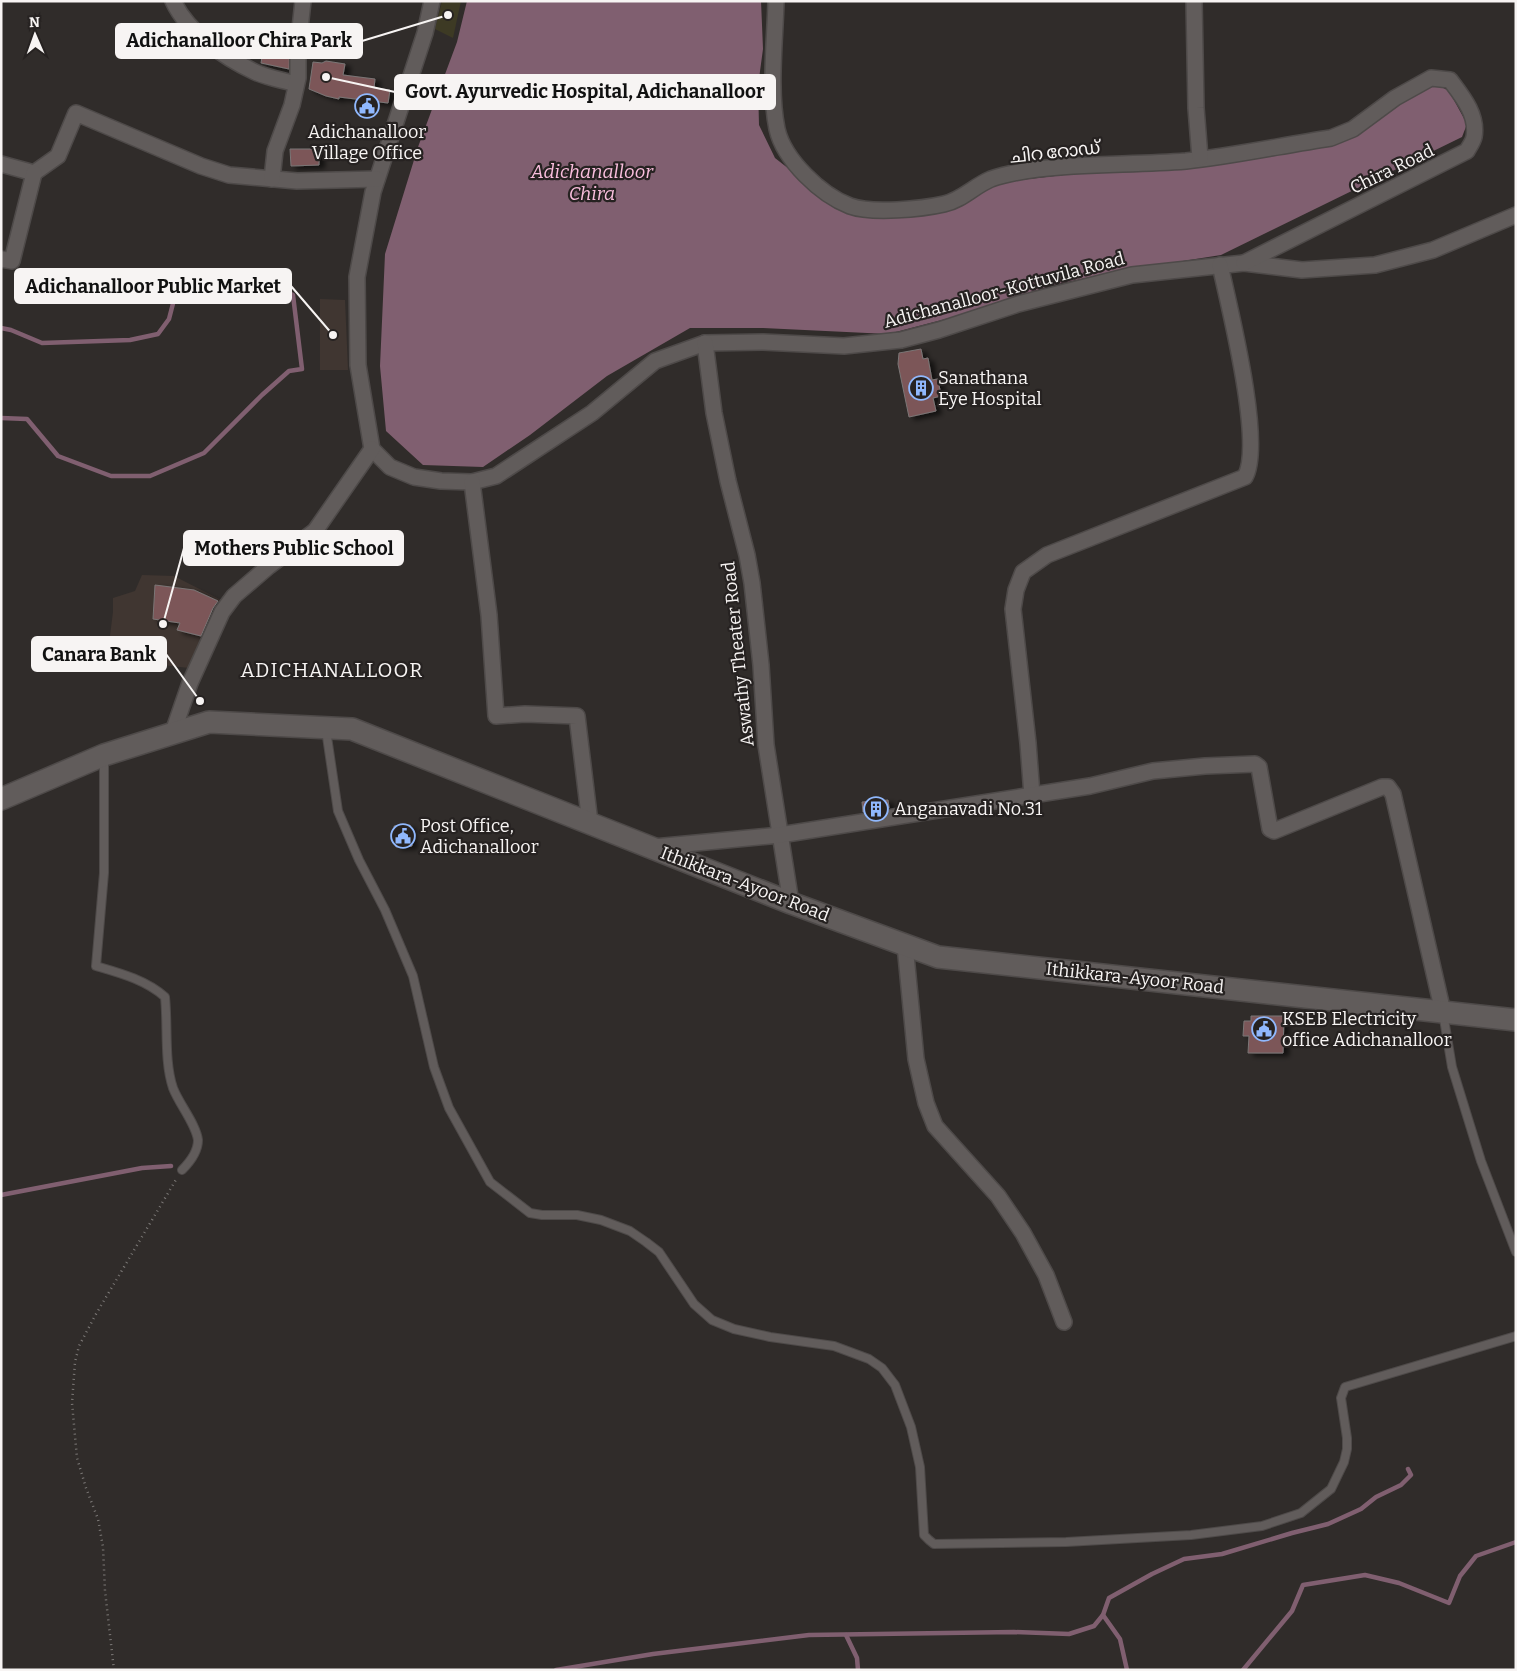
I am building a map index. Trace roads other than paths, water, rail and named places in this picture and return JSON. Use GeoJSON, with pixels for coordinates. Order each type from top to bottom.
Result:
{"type":"FeatureCollection","features":[{"type":"Feature","properties":{"kind":"main road","name":"Ithikkara-Ayoor Road"},"geometry":{"type":"LineString","coordinates":[[1,799],[104,755],[210,722],[352,729],[791,903],[938,957],[1516,1020]]}},
{"type":"Feature","properties":{"kind":"street"},"geometry":{"type":"LineString","coordinates":[[173,1],[188,23],[211,45],[257,73],[296,84]]}},
{"type":"Feature","properties":{"kind":"street"},"geometry":{"type":"LineString","coordinates":[[272,179],[275,152],[292,105],[298,78],[298,48],[303,1]]}},
{"type":"Feature","properties":{"kind":"street"},"geometry":{"type":"LineString","coordinates":[[173,732],[190,682],[222,612],[241,590],[315,531],[372,449],[358,366],[358,277],[373,192],[425,33],[432,1]]}},
{"type":"Feature","properties":{"kind":"street","name":"ചിറ റോഡ്"},"geometry":{"type":"LineString","coordinates":[[776,1],[773,104],[777,131],[784,149],[792,162],[815,184],[840,201],[852,206],[895,210],[943,204],[958,200],[990,179],[1038,169],[1200,158],[1331,138],[1353,129],[1395,98],[1431,78]]}},
{"type":"Feature","properties":{"kind":"street"},"geometry":{"type":"LineString","coordinates":[[1194,1],[1196,108],[1200,158]]}},
{"type":"Feature","properties":{"kind":"street","name":"Chira Road"},"geometry":{"type":"LineString","coordinates":[[1244,263],[1457,158],[1467,151],[1474,138],[1472,116],[1462,96],[1450,80],[1431,78]]}},
{"type":"Feature","properties":{"kind":"street"},"geometry":{"type":"LineString","coordinates":[[1,259],[12,261],[34,173],[58,156],[76,113],[201,166],[229,175],[297,181],[377,178]]}},
{"type":"Feature","properties":{"kind":"street"},"geometry":{"type":"LineString","coordinates":[[1,164],[34,173]]}},
{"type":"Feature","properties":{"kind":"street","name":"Adichanalloor-Kottuvila Road"},"geometry":{"type":"LineString","coordinates":[[372,449],[390,467],[414,477],[441,481],[472,482],[496,476],[513,466],[592,413],[655,362],[705,343],[763,342],[844,346],[900,340],[939,330],[1018,304],[1132,275],[1244,263],[1302,270],[1375,266],[1433,250],[1516,215]]}},
{"type":"Feature","properties":{"kind":"street"},"geometry":{"type":"LineString","coordinates":[[1032,795],[1013,609],[1016,590],[1023,572],[1047,555],[1246,477],[1250,469],[1248,406],[1240,358],[1220,265]]}},
{"type":"Feature","properties":{"kind":"street","name":"Aswathy Theater Road"},"geometry":{"type":"LineString","coordinates":[[705,343],[714,414],[752,583],[761,665],[766,745],[791,903]]}},
{"type":"Feature","properties":{"kind":"street"},"geometry":{"type":"LineString","coordinates":[[472,482],[489,614],[496,716],[524,714],[577,716],[590,823]]}},
{"type":"Feature","properties":{"kind":"street"},"geometry":{"type":"LineString","coordinates":[[650,847],[780,835],[1090,786],[1153,771],[1205,766],[1254,764],[1259,767],[1270,829],[1274,831],[1374,790],[1388,787],[1393,794],[1443,1012]]}},
{"type":"Feature","properties":{"kind":"street"},"geometry":{"type":"LineString","coordinates":[[906,945],[916,1059],[926,1103],[935,1126],[998,1196],[1023,1232],[1046,1274],[1064,1322]]}},
{"type":"Feature","properties":{"kind":"lane"},"geometry":{"type":"LineString","coordinates":[[326,728],[338,811],[358,860],[385,910],[413,976],[434,1067],[449,1108],[490,1182],[530,1213],[577,1215],[600,1220],[638,1236],[659,1252],[694,1304],[712,1320],[734,1330],[834,1346],[869,1359],[882,1368],[895,1385],[911,1427],[920,1467],[924,1535],[934,1544],[1066,1542],[1191,1535],[1262,1526],[1301,1513],[1331,1489],[1344,1462],[1347,1438],[1341,1398],[1345,1388],[1351,1384],[1516,1336]]}},
{"type":"Feature","properties":{"kind":"lane"},"geometry":{"type":"LineString","coordinates":[[104,755],[104,873],[96,966],[126,975],[159,991],[165,997],[167,1051],[173,1088],[198,1141],[192,1160],[182,1170]]}},
{"type":"Feature","properties":{"kind":"lane"},"geometry":{"type":"LineString","coordinates":[[1443,1012],[1452,1067],[1481,1162],[1516,1252]]}},
{"type":"Feature","properties":{"kind":"water","name":"Adichanalloor Chira"},"geometry":{"type":"Polygon","coordinates":[[[467,1],[761,1],[763,49],[758,86],[759,125],[775,158],[826,198],[867,215],[949,208],[1003,182],[1334,144],[1432,82],[1449,91],[1467,124],[1462,137],[1221,255],[1119,271],[1052,285],[957,316],[888,334],[763,328],[690,328],[607,376],[530,435],[483,467],[423,465],[386,431],[380,366],[385,254],[418,147],[457,42],[467,1]]]}},
{"type":"Feature","properties":{"kind":"waterway"},"geometry":{"type":"LineString","coordinates":[[1,328],[11,330],[42,343],[130,340],[158,334],[169,319],[177,288],[197,272],[223,273],[258,280],[293,295],[302,369],[289,371],[204,453],[150,476],[111,476],[58,456],[27,419],[1,418]]}},
{"type":"Feature","properties":{"kind":"waterway"},"geometry":{"type":"LineString","coordinates":[[1,1195],[142,1168],[171,1166]]}},
{"type":"Feature","properties":{"kind":"waterway"},"geometry":{"type":"LineString","coordinates":[[556,1670],[653,1654],[809,1635],[1014,1632],[1069,1634],[1094,1626],[1103,1615],[1109,1598],[1152,1574],[1184,1559],[1222,1554],[1328,1524],[1361,1509],[1376,1497],[1401,1485],[1411,1475],[1408,1469]]}},
{"type":"Feature","properties":{"kind":"waterway"},"geometry":{"type":"LineString","coordinates":[[1243,1670],[1292,1611],[1303,1585],[1365,1575],[1399,1583],[1449,1603],[1460,1576],[1476,1556],[1516,1542]]}},
{"type":"Feature","properties":{"kind":"waterway"},"geometry":{"type":"LineString","coordinates":[[1103,1615],[1120,1639],[1127,1670]]}},
{"type":"Feature","properties":{"kind":"waterway"},"geometry":{"type":"LineString","coordinates":[[846,1635],[857,1658],[858,1670]]}},
{"type":"Feature","properties":{"kind":"place","name":"Adichanalloor Chira Park"},"geometry":{"type":"Point","coordinates":[448,15]}},
{"type":"Feature","properties":{"kind":"place","name":"Govt. Ayurvedic Hospital, Adichanalloor"},"geometry":{"type":"Point","coordinates":[326,77]}},
{"type":"Feature","properties":{"kind":"place","name":"Adichanalloor Village Office"},"geometry":{"type":"Point","coordinates":[367,106]}},
{"type":"Feature","properties":{"kind":"place","name":"Adichanalloor Public Market"},"geometry":{"type":"Point","coordinates":[333,335]}},
{"type":"Feature","properties":{"kind":"place","name":"Sanathana Eye Hospital"},"geometry":{"type":"Point","coordinates":[921,388]}},
{"type":"Feature","properties":{"kind":"place","name":"Mothers Public School"},"geometry":{"type":"Point","coordinates":[163,624]}},
{"type":"Feature","properties":{"kind":"place","name":"Canara Bank"},"geometry":{"type":"Point","coordinates":[200,701]}},
{"type":"Feature","properties":{"kind":"place","name":"Anganavadi No.31"},"geometry":{"type":"Point","coordinates":[876,809]}},
{"type":"Feature","properties":{"kind":"place","name":"Post Office, Adichanalloor"},"geometry":{"type":"Point","coordinates":[403,836]}},
{"type":"Feature","properties":{"kind":"place","name":"KSEB Electricity office Adichanalloor"},"geometry":{"type":"Point","coordinates":[1264,1029]}},
{"type":"Feature","properties":{"kind":"district","name":"ADICHANALLOOR"},"geometry":{"type":"Point","coordinates":[332,670]}}]}
